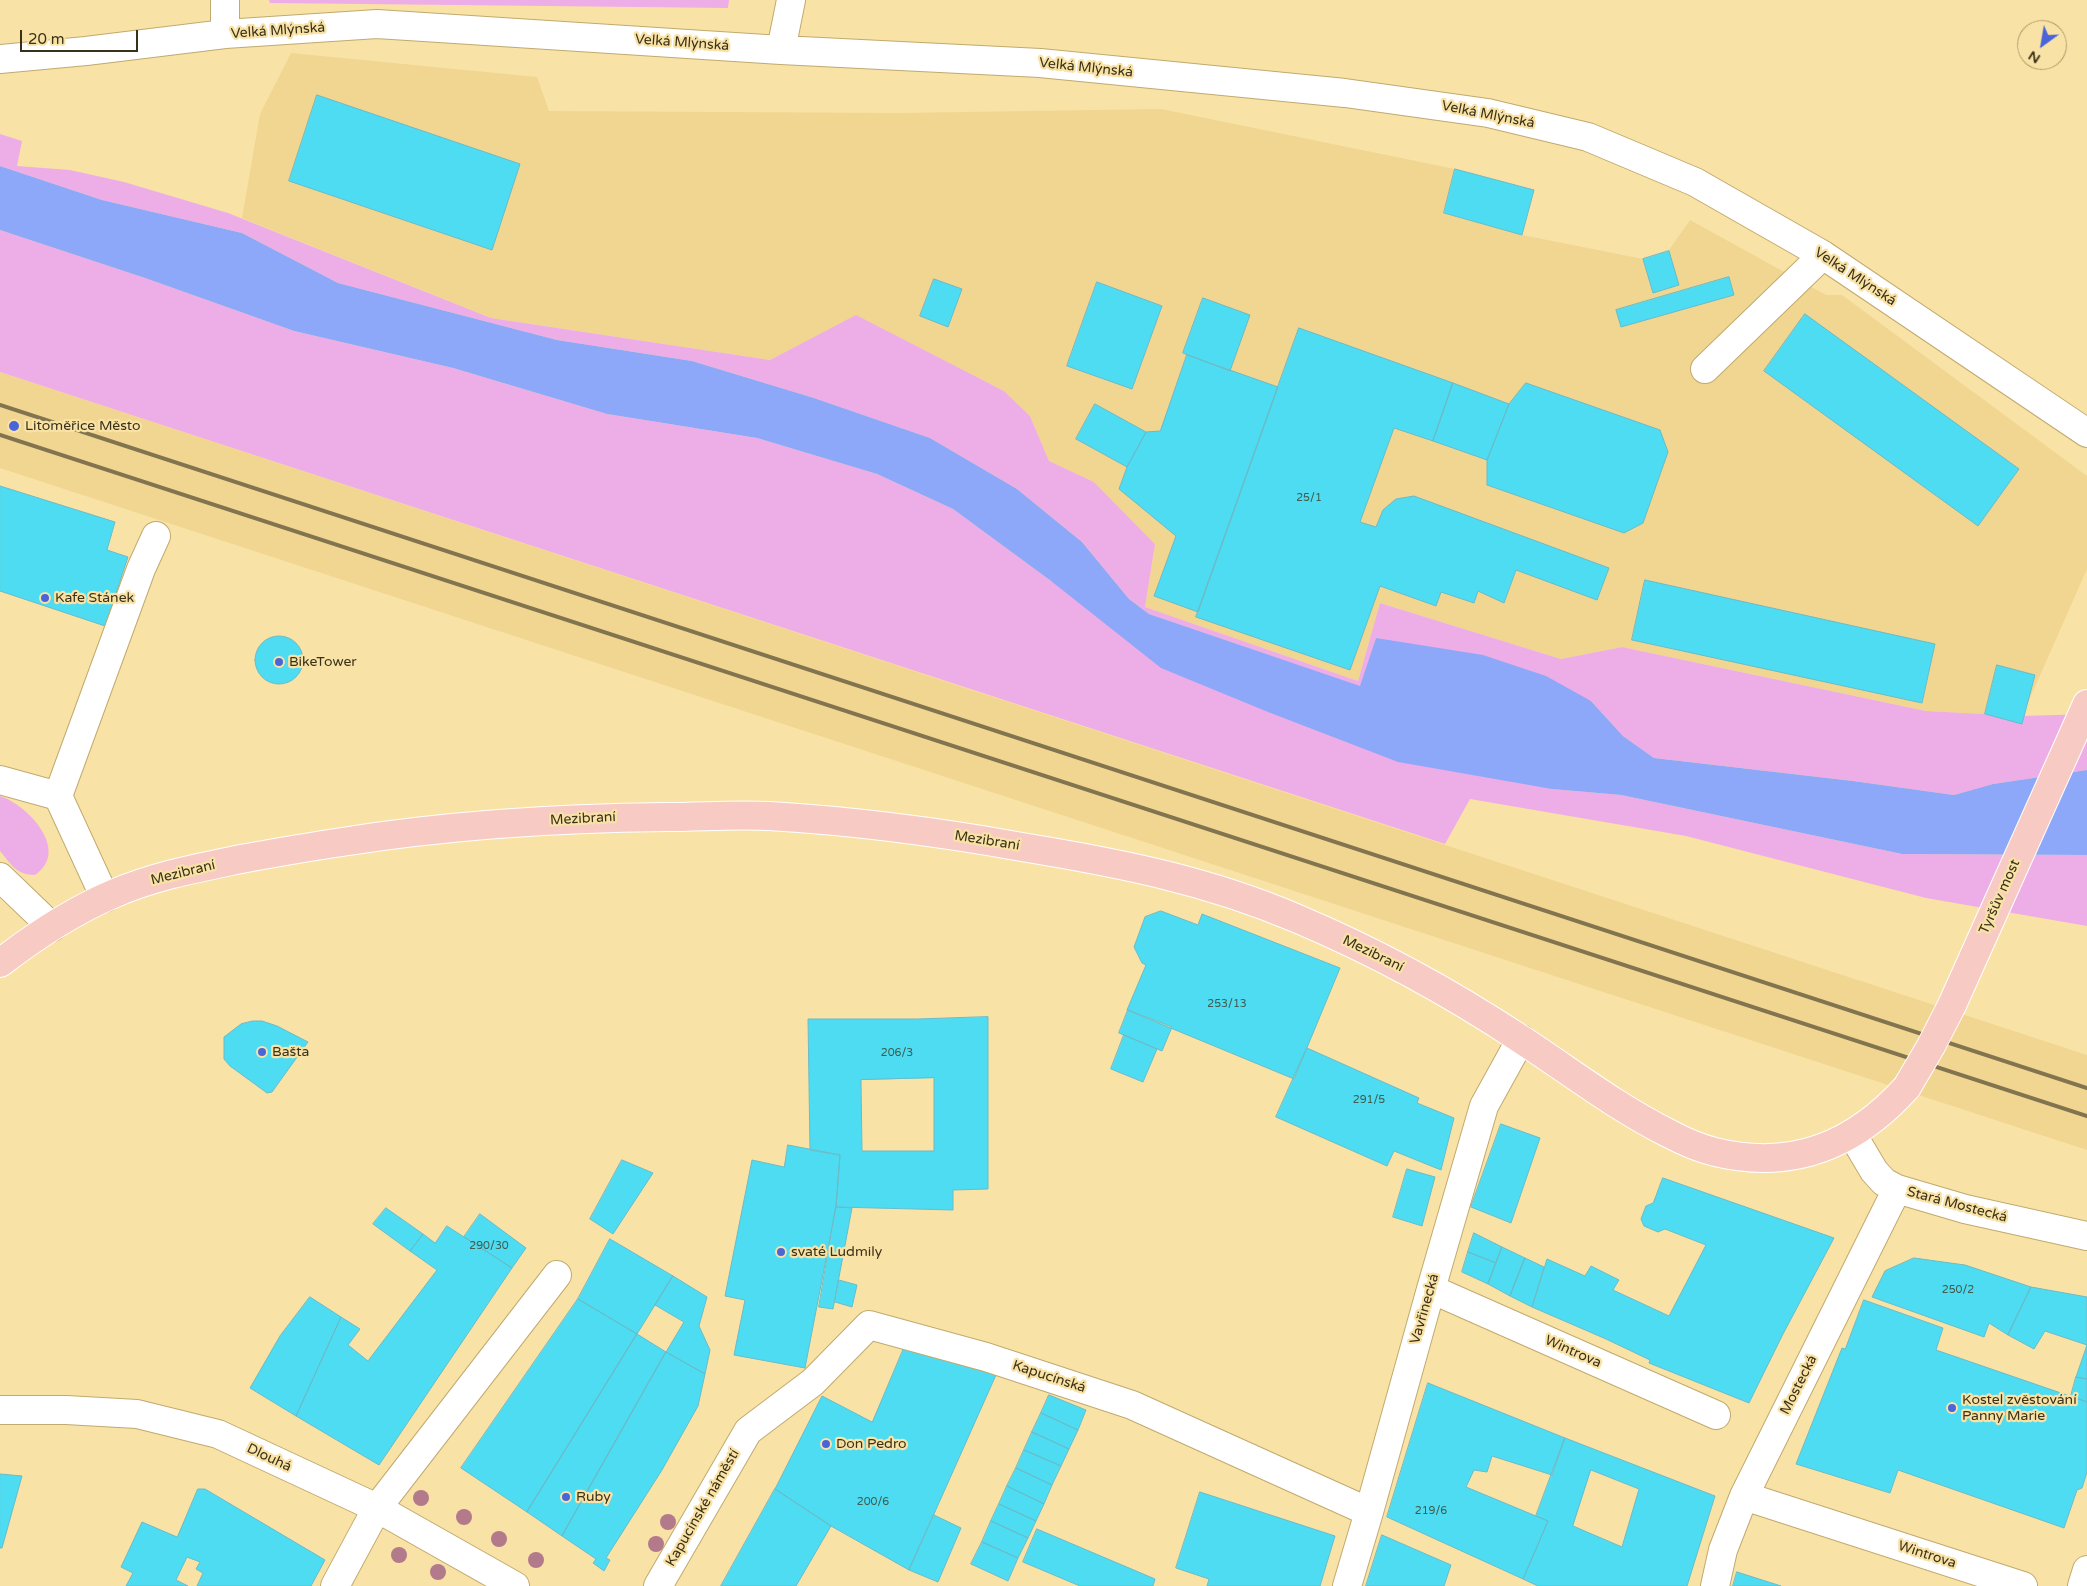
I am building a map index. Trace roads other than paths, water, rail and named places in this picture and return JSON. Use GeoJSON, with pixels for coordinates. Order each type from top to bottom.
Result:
{"type":"FeatureCollection","features":[{"type":"Feature","properties":{"kind":"main road","name":"Tyršův most"},"geometry":{"type":"LineString","coordinates":[[1906,1087],[1931,1046],[1952,1005],[2087,704]]}},
{"type":"Feature","properties":{"kind":"main road","name":"Mezibraní"},"geometry":{"type":"LineString","coordinates":[[0,962],[52,927],[105,898],[166,875],[305,847],[398,833],[590,818],[766,816],[976,839],[1097,859],[1219,888],[1296,918],[1391,962],[1452,996],[1521,1039],[1638,1118],[1690,1144],[1713,1152],[1761,1158],[1785,1157],[1808,1153],[1833,1145],[1852,1134],[1890,1105],[1906,1087]]}},
{"type":"Feature","properties":{"kind":"street"},"geometry":{"type":"LineString","coordinates":[[225,0],[225,34]]}},
{"type":"Feature","properties":{"kind":"street"},"geometry":{"type":"LineString","coordinates":[[781,50],[791,0]]}},
{"type":"Feature","properties":{"kind":"street","name":"Velká Mlýnská"},"geometry":{"type":"LineString","coordinates":[[0,58],[86,51],[225,34],[377,24],[781,50],[1040,64],[1345,93],[1488,113],[1588,136],[1695,182],[1823,255],[2087,433]]}},
{"type":"Feature","properties":{"kind":"street"},"geometry":{"type":"LineString","coordinates":[[1705,369],[1823,255]]}},
{"type":"Feature","properties":{"kind":"street"},"geometry":{"type":"LineString","coordinates":[[105,898],[58,796],[93,673],[156,536]]}},
{"type":"Feature","properties":{"kind":"street"},"geometry":{"type":"LineString","coordinates":[[0,780],[58,796]]}},
{"type":"Feature","properties":{"kind":"street"},"geometry":{"type":"LineString","coordinates":[[0,877],[52,927]]}},
{"type":"Feature","properties":{"kind":"street","name":"Vavřinecká"},"geometry":{"type":"LineString","coordinates":[[1346,1586],[1369,1512],[1484,1106],[1521,1039]]}},
{"type":"Feature","properties":{"kind":"street","name":"Stará Mostecká"},"geometry":{"type":"LineString","coordinates":[[1852,1134],[1874,1171],[1884,1182],[1897,1189],[1965,1209],[2087,1236]]}},
{"type":"Feature","properties":{"kind":"street","name":"Mostecká"},"geometry":{"type":"LineString","coordinates":[[1715,1586],[1723,1550],[1744,1496],[1897,1189]]}},
{"type":"Feature","properties":{"kind":"street"},"geometry":{"type":"LineString","coordinates":[[335,1586],[377,1508],[557,1275]]}},
{"type":"Feature","properties":{"kind":"street","name":"Wintrova"},"geometry":{"type":"LineString","coordinates":[[1431,1289],[1716,1415]]}},
{"type":"Feature","properties":{"kind":"street","name":"Kapucínská"},"geometry":{"type":"LineString","coordinates":[[748,1431],[813,1382],[869,1325],[986,1357],[1132,1405],[1369,1512]]}},
{"type":"Feature","properties":{"kind":"street","name":"Dlouhá"},"geometry":{"type":"LineString","coordinates":[[0,1410],[66,1410],[137,1414],[218,1434],[377,1508],[515,1586]]}},
{"type":"Feature","properties":{"kind":"street","name":"Kapucínské náměstí"},"geometry":{"type":"LineString","coordinates":[[658,1586],[748,1431]]}},
{"type":"Feature","properties":{"kind":"street","name":"Wintrova"},"geometry":{"type":"LineString","coordinates":[[1744,1496],[2024,1586]]}},
{"type":"Feature","properties":{"kind":"street"},"geometry":{"type":"LineString","coordinates":[[2082,1586],[2087,1570]]}},
{"type":"Feature","properties":{"kind":"water"},"geometry":{"type":"Polygon","coordinates":[[[0,166],[102,200],[242,233],[338,283],[557,340],[692,361],[814,398],[930,438],[1017,489],[1082,542],[1129,599],[1149,614],[1360,686],[1376,638],[1483,655],[1546,676],[1591,701],[1623,736],[1654,758],[1853,781],[1954,795],[1993,784],[2087,770],[2087,855],[1902,854],[1621,795],[1552,789],[1398,762],[1161,668],[1051,581],[953,509],[877,474],[757,438],[607,414],[453,368],[294,331],[145,278],[0,230],[0,166]]]}},
{"type":"Feature","properties":{"kind":"railway"},"geometry":{"type":"LineString","coordinates":[[0,405],[2087,1088]]}},
{"type":"Feature","properties":{"kind":"railway"},"geometry":{"type":"LineString","coordinates":[[0,435],[2087,1116]]}},
{"type":"Feature","properties":{"kind":"place","name":"Litoměřice Město"},"geometry":{"type":"Point","coordinates":[14,426]}},
{"type":"Feature","properties":{"kind":"place","name":"Kafe Stánek"},"geometry":{"type":"Point","coordinates":[45,598]}},
{"type":"Feature","properties":{"kind":"place","name":"BikeTower"},"geometry":{"type":"Point","coordinates":[279,662]}},
{"type":"Feature","properties":{"kind":"place","name":"Bašta"},"geometry":{"type":"Point","coordinates":[262,1052]}},
{"type":"Feature","properties":{"kind":"place","name":"svaté Ludmily"},"geometry":{"type":"Point","coordinates":[781,1252]}},
{"type":"Feature","properties":{"kind":"place","name":"Kostel zvěstování Panny Marie"},"geometry":{"type":"Point","coordinates":[1952,1408]}},
{"type":"Feature","properties":{"kind":"place","name":"Don Pedro"},"geometry":{"type":"Point","coordinates":[826,1444]}},
{"type":"Feature","properties":{"kind":"place","name":"Ruby"},"geometry":{"type":"Point","coordinates":[566,1497]}}]}
